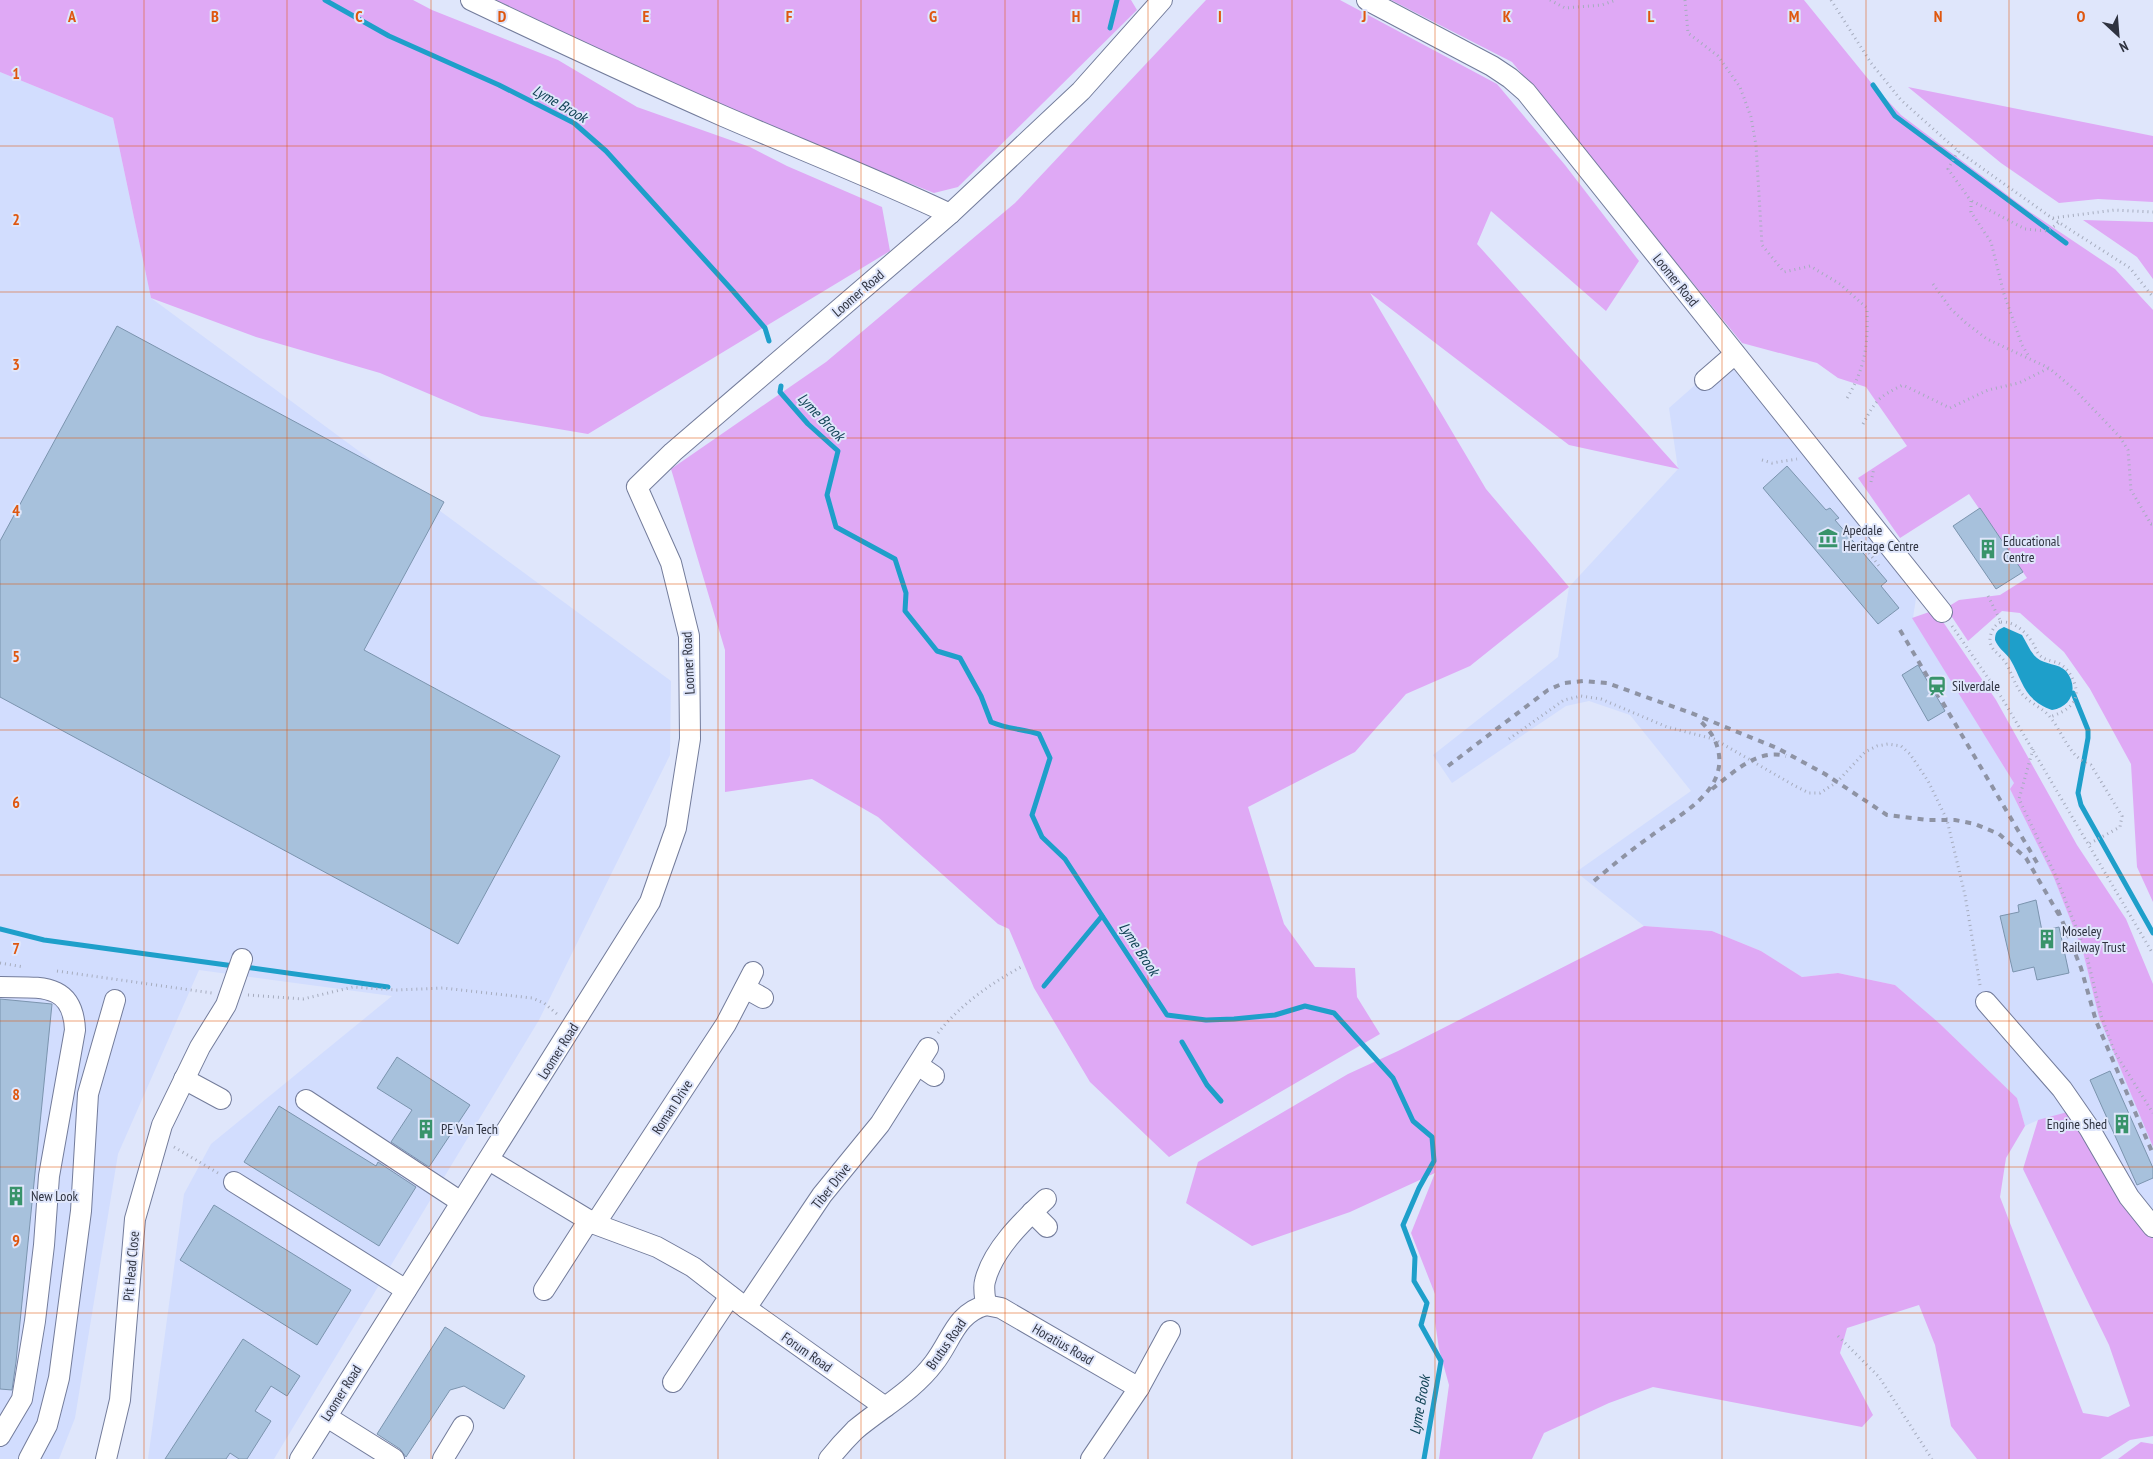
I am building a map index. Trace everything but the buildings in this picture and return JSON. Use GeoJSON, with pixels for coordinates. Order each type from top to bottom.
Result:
{"type":"FeatureCollection","features":[{"type":"Feature","properties":{"kind":"street"},"geometry":{"type":"LineString","coordinates":[[471,0],[586,55],[725,117],[882,182],[950,214]]}},
{"type":"Feature","properties":{"kind":"street","name":"Loomer Road"},"geometry":{"type":"LineString","coordinates":[[300,1459],[650,902],[676,828],[690,739],[689,636],[671,563],[637,487],[673,452],[950,214],[1081,91],[1162,0]]}},
{"type":"Feature","properties":{"kind":"street","name":"Loomer Road"},"geometry":{"type":"LineString","coordinates":[[1367,0],[1492,66],[1526,92],[1942,612]]}},
{"type":"Feature","properties":{"kind":"street"},"geometry":{"type":"LineString","coordinates":[[1705,380],[1735,354]]}},
{"type":"Feature","properties":{"kind":"street","name":"Pit Head Close"},"geometry":{"type":"LineString","coordinates":[[106,1459],[120,1400],[135,1219],[157,1137],[184,1079],[226,1005],[225,994],[242,958]]}},
{"type":"Feature","properties":{"kind":"street","name":"Roman Drive"},"geometry":{"type":"LineString","coordinates":[[592,1222],[726,1024],[749,980],[763,998]]}},
{"type":"Feature","properties":{"kind":"street"},"geometry":{"type":"LineString","coordinates":[[0,987],[39,988],[57,992],[68,1003],[74,1014],[75,1030],[49,1176],[36,1321],[22,1399],[0,1436]]}},
{"type":"Feature","properties":{"kind":"street"},"geometry":{"type":"LineString","coordinates":[[30,1459],[46,1425],[59,1378],[81,1211],[88,1094],[115,1000]]}},
{"type":"Feature","properties":{"kind":"street"},"geometry":{"type":"LineString","coordinates":[[1986,1002],[2062,1089],[2089,1128],[2129,1196],[2153,1227]]}},
{"type":"Feature","properties":{"kind":"street","name":"Tiber Drive"},"geometry":{"type":"LineString","coordinates":[[746,1308],[822,1194],[880,1124],[926,1063]]}},
{"type":"Feature","properties":{"kind":"street"},"geometry":{"type":"LineString","coordinates":[[184,1079],[221,1099]]}},
{"type":"Feature","properties":{"kind":"street"},"geometry":{"type":"LineString","coordinates":[[306,1100],[461,1202]]}},
{"type":"Feature","properties":{"kind":"street","name":"Forum Road"},"geometry":{"type":"LineString","coordinates":[[489,1160],[592,1222],[657,1247],[692,1267],[885,1407]]}},
{"type":"Feature","properties":{"kind":"street"},"geometry":{"type":"LineString","coordinates":[[234,1182],[406,1290]]}},
{"type":"Feature","properties":{"kind":"street"},"geometry":{"type":"LineString","coordinates":[[986,1305],[984,1282],[992,1263],[1004,1244],[1039,1206],[1047,1227]]}},
{"type":"Feature","properties":{"kind":"street"},"geometry":{"type":"LineString","coordinates":[[544,1290],[592,1222]]}},
{"type":"Feature","properties":{"kind":"street"},"geometry":{"type":"LineString","coordinates":[[672,1382],[730,1296]]}},
{"type":"Feature","properties":{"kind":"street","name":"Horatius Road"},"geometry":{"type":"LineString","coordinates":[[986,1305],[1001,1308],[1139,1388]]}},
{"type":"Feature","properties":{"kind":"street","name":"Brutus Road"},"geometry":{"type":"LineString","coordinates":[[829,1459],[854,1432],[916,1384],[929,1370],[962,1318],[972,1309],[986,1305]]}},
{"type":"Feature","properties":{"kind":"street"},"geometry":{"type":"LineString","coordinates":[[1091,1459],[1139,1388],[1170,1331]]}},
{"type":"Feature","properties":{"kind":"street"},"geometry":{"type":"LineString","coordinates":[[326,1417],[394,1459]]}},
{"type":"Feature","properties":{"kind":"street"},"geometry":{"type":"LineString","coordinates":[[443,1459],[463,1426]]}},
{"type":"Feature","properties":{"kind":"path"},"geometry":{"type":"LineString","coordinates":[[1550,0],[1565,8],[1602,5],[1616,0]]}},
{"type":"Feature","properties":{"kind":"path"},"geometry":{"type":"LineString","coordinates":[[1685,0],[1688,33],[1718,56],[1740,87],[1751,117],[1756,145],[1762,245],[1784,272],[1810,266],[1840,284],[1867,308],[1868,342],[1855,384],[1846,400]]}},
{"type":"Feature","properties":{"kind":"path"},"geometry":{"type":"LineString","coordinates":[[1831,0],[1871,63],[1900,100],[1958,151],[2052,218],[2130,268],[2153,297]]}},
{"type":"Feature","properties":{"kind":"path"},"geometry":{"type":"LineString","coordinates":[[1958,151],[1950,162],[1948,169],[1971,201],[2025,229],[2048,230],[2060,222]]}},
{"type":"Feature","properties":{"kind":"path"},"geometry":{"type":"LineString","coordinates":[[1971,201],[1971,212],[1991,242],[2004,294],[2022,345],[2030,358]]}},
{"type":"Feature","properties":{"kind":"path"},"geometry":{"type":"LineString","coordinates":[[2052,218],[2115,210],[2153,212]]}},
{"type":"Feature","properties":{"kind":"path"},"geometry":{"type":"LineString","coordinates":[[1933,284],[1951,309],[1966,323],[1988,339],[2049,368],[2075,390],[2120,437],[2128,450],[2131,490],[2151,524],[2153,524]]}},
{"type":"Feature","properties":{"kind":"path"},"geometry":{"type":"LineString","coordinates":[[1863,424],[1876,401],[1885,394],[1904,385],[1950,408],[1988,390],[2019,383],[2049,368]]}},
{"type":"Feature","properties":{"kind":"path"},"geometry":{"type":"LineString","coordinates":[[1762,460],[1772,463],[1798,459]]}},
{"type":"Feature","properties":{"kind":"path"},"geometry":{"type":"LineString","coordinates":[[1871,482],[1874,468]]}},
{"type":"Feature","properties":{"kind":"path"},"geometry":{"type":"LineString","coordinates":[[1988,596],[2000,622]]}},
{"type":"Feature","properties":{"kind":"path"},"geometry":{"type":"LineString","coordinates":[[1942,612],[2002,698],[2153,954]]}},
{"type":"Feature","properties":{"kind":"path"},"geometry":{"type":"LineString","coordinates":[[2050,717],[2066,711],[2076,700],[2077,690],[2068,671],[2059,663],[2041,657],[2026,633],[2007,622],[1996,624],[1991,632],[1989,642],[1996,654],[2007,663],[2015,684],[2024,696],[2050,717],[2073,754],[2084,763],[2092,765],[2122,816],[2120,827],[2088,845]]}},
{"type":"Feature","properties":{"kind":"path"},"geometry":{"type":"LineString","coordinates":[[1509,739],[1564,700],[1581,696],[1601,699],[1667,726],[1714,739],[1795,786],[1809,792],[1820,793],[1837,782],[1864,752],[1877,746],[1888,744],[1901,746],[1910,754],[1928,781],[1947,820],[1965,895],[1978,979],[1986,1002]]}},
{"type":"Feature","properties":{"kind":"path"},"geometry":{"type":"LineString","coordinates":[[2033,749],[2019,799],[2055,874],[2086,952],[2101,1015],[2114,1051],[2153,1113]]}},
{"type":"Feature","properties":{"kind":"path"},"geometry":{"type":"LineString","coordinates":[[0,963],[31,968]]}},
{"type":"Feature","properties":{"kind":"path"},"geometry":{"type":"LineString","coordinates":[[926,1063],[955,1013],[999,980],[1021,967]]}},
{"type":"Feature","properties":{"kind":"path"},"geometry":{"type":"LineString","coordinates":[[50,970],[225,994],[303,999],[353,987],[397,990],[443,988],[532,998],[544,1003],[573,1027]]}},
{"type":"Feature","properties":{"kind":"path"},"geometry":{"type":"LineString","coordinates":[[157,1137],[234,1182]]}},
{"type":"Feature","properties":{"kind":"path"},"geometry":{"type":"LineString","coordinates":[[1838,1336],[1879,1377],[1932,1459]]}},
{"type":"Feature","properties":{"kind":"shaded area"},"geometry":{"type":"Polygon","coordinates":[[[0,0],[413,0],[432,10],[558,60],[637,107],[750,147],[787,166],[882,207],[890,251],[588,434],[481,416],[380,373],[256,337],[151,298],[113,118],[0,72],[0,0]]]}},
{"type":"Feature","properties":{"kind":"shaded area"},"geometry":{"type":"Polygon","coordinates":[[[496,0],[1131,0],[1137,10],[958,187],[934,193],[718,107],[496,0]]]}},
{"type":"Feature","properties":{"kind":"shaded area"},"geometry":{"type":"Polygon","coordinates":[[[1206,0],[1340,0],[1497,84],[1565,165],[1639,261],[1606,311],[1491,211],[1477,244],[1679,469],[1569,445],[1370,293],[1486,489],[1569,587],[1470,666],[1406,694],[1355,752],[1248,807],[1284,924],[1315,967],[1355,968],[1357,997],[1380,1034],[1169,1157],[1090,1082],[1034,988],[1009,929],[998,924],[878,817],[812,779],[725,792],[725,650],[671,469],[826,362],[1015,203],[1206,0]]]}},
{"type":"Feature","properties":{"kind":"shaded area"},"geometry":{"type":"Polygon","coordinates":[[[1391,0],[1804,0],[1873,85],[1901,115],[2030,212],[2115,269],[2153,310],[2153,902],[2137,867],[2131,764],[2090,689],[2064,652],[2020,613],[2002,611],[1968,641],[1946,608],[1959,600],[2000,595],[2027,578],[1969,494],[1900,538],[1858,478],[1907,446],[1866,387],[1838,378],[1817,363],[1742,343],[1512,62],[1391,0]]]}},
{"type":"Feature","properties":{"kind":"shaded area"},"geometry":{"type":"Polygon","coordinates":[[[0,72],[113,118],[151,298],[671,681],[670,755],[539,1020],[274,1459],[148,1459],[184,1194],[211,1144],[392,996],[199,970],[118,1154],[75,1418],[59,1459],[0,1459],[0,72]]]}},
{"type":"Feature","properties":{"kind":"shaded area"},"geometry":{"type":"Polygon","coordinates":[[[1908,87],[2153,136],[2153,202],[2098,199],[2059,203],[2001,163],[1908,87]]]}},
{"type":"Feature","properties":{"kind":"shaded area"},"geometry":{"type":"Polygon","coordinates":[[[2083,220],[2153,222],[2153,279],[2137,257],[2083,220]]]}},
{"type":"Feature","properties":{"kind":"shaded area"},"geometry":{"type":"Polygon","coordinates":[[[1728,363],[1842,500],[1916,598],[1913,618],[2014,783],[2010,789],[2054,878],[2083,952],[2099,1017],[2153,1147],[2153,1234],[2038,1120],[2025,1126],[2017,1098],[1939,1023],[1895,985],[1838,973],[1802,977],[1761,951],[1712,931],[1644,926],[1576,872],[1691,791],[1630,715],[1589,701],[1566,706],[1452,783],[1433,755],[1558,657],[1569,587],[1678,469],[1669,408],[1703,378],[1728,363]]]}},
{"type":"Feature","properties":{"kind":"shaded area"},"geometry":{"type":"Polygon","coordinates":[[[1935,610],[1996,700],[2077,845],[2126,919],[2153,984],[2153,1147],[2099,1017],[2083,952],[2054,878],[2010,789],[2014,783],[1912,618],[1935,610]]]}},
{"type":"Feature","properties":{"kind":"shaded area"},"geometry":{"type":"Polygon","coordinates":[[[1644,926],[1712,931],[1761,951],[1802,977],[1838,973],[1895,985],[1939,1023],[2017,1098],[2025,1126],[2006,1158],[2000,1197],[2083,1413],[2108,1417],[2130,1406],[2109,1345],[2023,1169],[2038,1120],[2071,1111],[2153,1235],[2153,1436],[2130,1440],[2100,1459],[1977,1459],[1951,1426],[1935,1345],[1919,1305],[1847,1328],[1840,1353],[1873,1415],[1862,1427],[1653,1387],[1609,1403],[1544,1433],[1532,1459],[1439,1459],[1449,1385],[1439,1349],[1435,1322],[1435,1294],[1411,1233],[1435,1173],[1350,1212],[1252,1246],[1186,1203],[1198,1162],[1348,1074],[1398,1051],[1644,926]]]}},
{"type":"Feature","properties":{"kind":"shaded area"},"geometry":{"type":"Polygon","coordinates":[[[2141,1442],[2153,1444],[2153,1459],[2118,1459],[2141,1442]]]}},
{"type":"Feature","properties":{"kind":"water"},"geometry":{"type":"Polygon","coordinates":[[[2004,627],[2022,635],[2037,658],[2063,668],[2066,671],[2070,677],[2073,690],[2069,701],[2059,708],[2052,710],[2035,701],[2025,689],[2010,659],[1995,640],[1997,632],[2004,627]]]}},
{"type":"Feature","properties":{"kind":"waterway","name":"Lyme Brook"},"geometry":{"type":"LineString","coordinates":[[325,0],[389,36],[499,85],[574,123],[606,151],[733,291],[765,328],[769,341]]}},
{"type":"Feature","properties":{"kind":"waterway"},"geometry":{"type":"LineString","coordinates":[[1110,28],[1117,0]]}},
{"type":"Feature","properties":{"kind":"waterway"},"geometry":{"type":"LineString","coordinates":[[1873,85],[1895,116],[2066,243]]}},
{"type":"Feature","properties":{"kind":"waterway","name":"Lyme Brook"},"geometry":{"type":"LineString","coordinates":[[781,386],[780,392],[808,424],[838,451],[827,495],[836,527],[895,559],[906,593],[905,611],[937,651],[960,658],[981,696],[991,722],[1039,734],[1050,758],[1032,815],[1042,837],[1065,859],[1167,1015],[1206,1020],[1234,1019],[1275,1015],[1305,1006],[1334,1013],[1393,1078],[1413,1121],[1432,1137],[1434,1161],[1419,1188],[1403,1225],[1415,1257],[1414,1281],[1427,1303],[1421,1325],[1441,1361],[1424,1459]]}},
{"type":"Feature","properties":{"kind":"waterway"},"geometry":{"type":"LineString","coordinates":[[2073,693],[2088,730],[2078,793],[2081,805],[2153,933]]}},
{"type":"Feature","properties":{"kind":"waterway"},"geometry":{"type":"LineString","coordinates":[[1044,986],[1102,916]]}},
{"type":"Feature","properties":{"kind":"waterway"},"geometry":{"type":"LineString","coordinates":[[0,929],[44,940],[234,966]]}},
{"type":"Feature","properties":{"kind":"waterway"},"geometry":{"type":"LineString","coordinates":[[245,967],[388,987]]}},
{"type":"Feature","properties":{"kind":"waterway"},"geometry":{"type":"LineString","coordinates":[[1182,1042],[1207,1085],[1221,1101]]}},
{"type":"Feature","properties":{"kind":"railway"},"geometry":{"type":"LineString","coordinates":[[1900,630],[2039,866]]}},
{"type":"Feature","properties":{"kind":"railway"},"geometry":{"type":"LineString","coordinates":[[1448,766],[1548,690],[1564,683],[1583,681],[1607,683],[1691,713],[1777,748],[1825,774],[1887,815],[1928,820],[1955,820],[1975,824],[1999,834],[2026,858],[2059,915]]}},
{"type":"Feature","properties":{"kind":"railway"},"geometry":{"type":"LineString","coordinates":[[1594,881],[1636,847],[1697,803],[1707,792],[1719,769],[1719,755],[1717,745],[1712,736],[1699,720]]}},
{"type":"Feature","properties":{"kind":"railway"},"geometry":{"type":"LineString","coordinates":[[1712,789],[1737,769],[1755,759],[1775,754],[1786,756]]}},
{"type":"Feature","properties":{"kind":"railway"},"geometry":{"type":"LineString","coordinates":[[2058,910],[2081,968],[2096,1021],[2153,1154]]}},
{"type":"Feature","properties":{"kind":"place","name":"Apedale Heritage Centre"},"geometry":{"type":"Point","coordinates":[1828,538]}},
{"type":"Feature","properties":{"kind":"place","name":"Educational Centre"},"geometry":{"type":"Point","coordinates":[1988,549]}},
{"type":"Feature","properties":{"kind":"place","name":"Silverdale"},"geometry":{"type":"Point","coordinates":[1937,686]}},
{"type":"Feature","properties":{"kind":"place","name":"Moseley Railway Trust"},"geometry":{"type":"Point","coordinates":[2047,939]}},
{"type":"Feature","properties":{"kind":"place","name":"Engine Shed"},"geometry":{"type":"Point","coordinates":[2122,1124]}},
{"type":"Feature","properties":{"kind":"place","name":"PE Van Tech"},"geometry":{"type":"Point","coordinates":[426,1129]}},
{"type":"Feature","properties":{"kind":"place","name":"New Look"},"geometry":{"type":"Point","coordinates":[16,1196]}}]}
